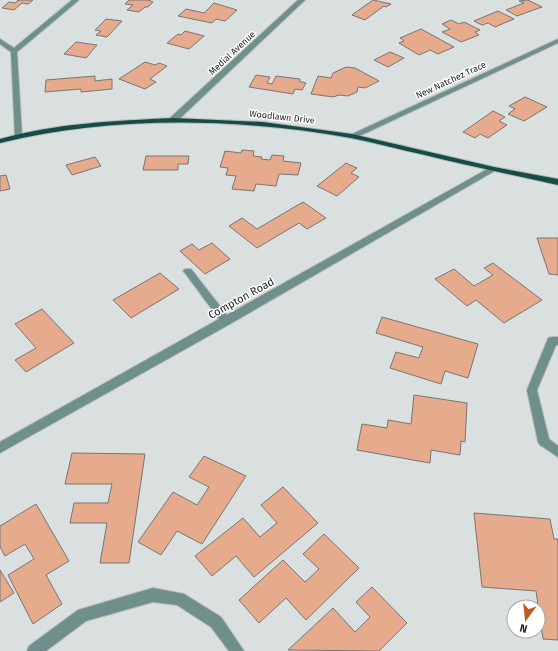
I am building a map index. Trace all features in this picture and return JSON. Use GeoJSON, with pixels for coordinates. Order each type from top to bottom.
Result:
{"type":"FeatureCollection","features":[{"type":"Feature","properties":{"kind":"main road","name":"Woodlawn Drive"},"geometry":{"type":"LineString","coordinates":[[0,141],[18,136],[95,125],[173,120],[263,124],[352,136],[494,169],[558,182]]}},
{"type":"Feature","properties":{"kind":"street"},"geometry":{"type":"LineString","coordinates":[[14,51],[76,0]]}},
{"type":"Feature","properties":{"kind":"street","name":"Medial Avenue"},"geometry":{"type":"LineString","coordinates":[[173,120],[302,0]]}},
{"type":"Feature","properties":{"kind":"street"},"geometry":{"type":"LineString","coordinates":[[0,41],[14,51]]}},
{"type":"Feature","properties":{"kind":"street","name":"New Natchez Trace"},"geometry":{"type":"LineString","coordinates":[[352,136],[558,41]]}},
{"type":"Feature","properties":{"kind":"street"},"geometry":{"type":"LineString","coordinates":[[14,51],[18,136]]}},
{"type":"Feature","properties":{"kind":"street","name":"Compton Road"},"geometry":{"type":"LineString","coordinates":[[0,448],[494,169]]}},
{"type":"Feature","properties":{"kind":"street"},"geometry":{"type":"LineString","coordinates":[[188,271],[226,321]]}},
{"type":"Feature","properties":{"kind":"street"},"geometry":{"type":"LineString","coordinates":[[558,341],[552,342],[532,390],[544,442],[558,452]]}},
{"type":"Feature","properties":{"kind":"street"},"geometry":{"type":"LineString","coordinates":[[34,651],[83,615],[153,595],[179,600],[216,622],[237,651]]}},
{"type":"Feature","properties":{"kind":"building"},"geometry":{"type":"Polygon","coordinates":[[[19,0],[33,0],[28,4],[22,3],[14,10],[2,8],[9,2],[15,3],[19,0]]]}},
{"type":"Feature","properties":{"kind":"building"},"geometry":{"type":"Polygon","coordinates":[[[129,0],[148,0],[153,2],[139,12],[127,10],[133,5],[125,4],[129,0]]]}},
{"type":"Feature","properties":{"kind":"building"},"geometry":{"type":"Polygon","coordinates":[[[373,0],[391,4],[386,7],[384,6],[365,20],[352,15],[373,0]]]}},
{"type":"Feature","properties":{"kind":"building"},"geometry":{"type":"Polygon","coordinates":[[[528,0],[542,7],[517,16],[506,10],[524,3],[519,1],[528,0]]]}},
{"type":"Feature","properties":{"kind":"building"},"geometry":{"type":"Polygon","coordinates":[[[214,3],[237,10],[225,21],[216,19],[212,23],[178,16],[186,9],[204,13],[214,3]]]}},
{"type":"Feature","properties":{"kind":"building"},"geometry":{"type":"Polygon","coordinates":[[[498,11],[514,19],[495,27],[488,23],[482,25],[474,21],[498,11]]]}},
{"type":"Feature","properties":{"kind":"building"},"geometry":{"type":"Polygon","coordinates":[[[106,19],[122,21],[107,37],[96,35],[101,31],[95,30],[106,19]]]}},
{"type":"Feature","properties":{"kind":"building"},"geometry":{"type":"Polygon","coordinates":[[[451,20],[459,24],[464,22],[480,30],[475,32],[479,35],[461,42],[442,32],[450,29],[442,24],[451,20]]]}},
{"type":"Feature","properties":{"kind":"building"},"geometry":{"type":"Polygon","coordinates":[[[421,29],[454,47],[438,54],[430,50],[419,55],[399,43],[404,41],[400,38],[421,29]]]}},
{"type":"Feature","properties":{"kind":"building"},"geometry":{"type":"Polygon","coordinates":[[[185,31],[204,36],[189,49],[167,43],[178,34],[181,35],[185,31]]]}},
{"type":"Feature","properties":{"kind":"building"},"geometry":{"type":"Polygon","coordinates":[[[76,42],[97,45],[86,58],[64,54],[76,42]]]}},
{"type":"Feature","properties":{"kind":"building"},"geometry":{"type":"Polygon","coordinates":[[[390,52],[404,58],[388,67],[374,60],[390,52]]]}},
{"type":"Feature","properties":{"kind":"building"},"geometry":{"type":"Polygon","coordinates":[[[145,62],[155,65],[159,63],[167,66],[150,79],[156,82],[145,89],[119,79],[145,62]]]}},
{"type":"Feature","properties":{"kind":"building"},"geometry":{"type":"Polygon","coordinates":[[[346,67],[355,68],[379,81],[365,88],[358,87],[357,92],[348,96],[339,95],[333,97],[311,94],[318,76],[331,78],[333,73],[346,67]]]}},
{"type":"Feature","properties":{"kind":"building"},"geometry":{"type":"Polygon","coordinates":[[[256,75],[270,77],[267,83],[272,84],[276,76],[300,79],[299,81],[306,83],[302,90],[295,89],[293,94],[249,87],[256,75]]]}},
{"type":"Feature","properties":{"kind":"building"},"geometry":{"type":"Polygon","coordinates":[[[95,76],[95,81],[112,79],[112,89],[81,92],[81,89],[45,92],[46,80],[95,76]]]}},
{"type":"Feature","properties":{"kind":"building"},"geometry":{"type":"Polygon","coordinates":[[[525,97],[547,107],[524,121],[508,114],[515,109],[509,106],[525,97]]]}},
{"type":"Feature","properties":{"kind":"building"},"geometry":{"type":"Polygon","coordinates":[[[493,111],[505,117],[499,121],[507,125],[488,138],[480,134],[475,138],[463,132],[493,111]]]}},
{"type":"Feature","properties":{"kind":"building"},"geometry":{"type":"Polygon","coordinates":[[[242,150],[254,151],[253,156],[262,157],[261,159],[270,160],[272,155],[284,156],[283,161],[301,163],[298,175],[279,174],[276,186],[256,184],[254,191],[232,189],[236,176],[226,175],[228,168],[220,167],[225,151],[241,153],[242,150]]]}},
{"type":"Feature","properties":{"kind":"building"},"geometry":{"type":"Polygon","coordinates":[[[146,156],[189,156],[188,164],[178,164],[178,170],[143,170],[146,156]]]}},
{"type":"Feature","properties":{"kind":"building"},"geometry":{"type":"Polygon","coordinates":[[[95,157],[101,166],[72,175],[66,165],[95,157]]]}},
{"type":"Feature","properties":{"kind":"building"},"geometry":{"type":"Polygon","coordinates":[[[346,163],[357,168],[351,173],[359,177],[337,196],[317,186],[346,163]]]}},
{"type":"Feature","properties":{"kind":"building"},"geometry":{"type":"Polygon","coordinates":[[[6,175],[10,189],[0,191],[0,176],[6,175]]]}},
{"type":"Feature","properties":{"kind":"building"},"geometry":{"type":"Polygon","coordinates":[[[303,202],[326,218],[307,229],[299,223],[257,248],[229,226],[242,218],[257,229],[303,202]]]}},
{"type":"Feature","properties":{"kind":"building"},"geometry":{"type":"Polygon","coordinates":[[[537,238],[558,238],[558,275],[549,274],[537,238]]]}},
{"type":"Feature","properties":{"kind":"building"},"geometry":{"type":"Polygon","coordinates":[[[212,243],[230,259],[205,274],[180,251],[192,244],[199,250],[212,243]]]}},
{"type":"Feature","properties":{"kind":"building"},"geometry":{"type":"Polygon","coordinates":[[[493,263],[542,300],[504,323],[476,300],[467,306],[435,279],[454,269],[474,286],[493,275],[484,268],[493,263]]]}},
{"type":"Feature","properties":{"kind":"building"},"geometry":{"type":"Polygon","coordinates":[[[160,273],[179,289],[131,318],[113,300],[160,273]]]}},
{"type":"Feature","properties":{"kind":"building"},"geometry":{"type":"Polygon","coordinates":[[[42,309],[74,343],[26,372],[15,360],[36,348],[15,324],[42,309]]]}},
{"type":"Feature","properties":{"kind":"building"},"geometry":{"type":"Polygon","coordinates":[[[382,317],[478,344],[468,378],[445,371],[441,384],[390,368],[396,352],[419,358],[423,347],[376,333],[382,317]]]}},
{"type":"Feature","properties":{"kind":"building"},"geometry":{"type":"Polygon","coordinates":[[[414,395],[467,403],[465,442],[461,441],[460,455],[431,450],[430,463],[357,450],[362,424],[387,428],[388,420],[411,424],[414,395]]]}},
{"type":"Feature","properties":{"kind":"building"},"geometry":{"type":"Polygon","coordinates":[[[72,453],[145,454],[129,563],[100,563],[107,523],[70,523],[74,503],[108,503],[112,484],[65,484],[72,453]]]}},
{"type":"Feature","properties":{"kind":"building"},"geometry":{"type":"Polygon","coordinates":[[[204,456],[246,476],[202,544],[177,531],[161,555],[138,542],[173,492],[197,505],[209,487],[189,477],[204,456]]]}},
{"type":"Feature","properties":{"kind":"building"},"geometry":{"type":"Polygon","coordinates":[[[283,487],[318,523],[254,577],[236,556],[212,576],[195,556],[243,518],[260,537],[277,523],[261,505],[283,487]]]}},
{"type":"Feature","properties":{"kind":"building"},"geometry":{"type":"Polygon","coordinates":[[[36,504],[69,561],[46,575],[62,604],[33,624],[8,575],[34,559],[25,544],[5,556],[0,547],[0,526],[36,504]]]}},
{"type":"Feature","properties":{"kind":"building"},"geometry":{"type":"Polygon","coordinates":[[[474,513],[550,519],[554,539],[558,539],[558,640],[543,639],[546,639],[546,599],[537,599],[536,591],[482,587],[474,513]]]}},
{"type":"Feature","properties":{"kind":"building"},"geometry":{"type":"Polygon","coordinates":[[[324,534],[359,568],[306,620],[286,598],[259,623],[239,600],[283,560],[305,582],[319,569],[303,554],[324,534]]]}},
{"type":"Feature","properties":{"kind":"building"},"geometry":{"type":"Polygon","coordinates":[[[0,570],[14,593],[0,602],[0,570]]]}},
{"type":"Feature","properties":{"kind":"building"},"geometry":{"type":"Polygon","coordinates":[[[372,587],[407,623],[379,651],[288,650],[333,608],[355,632],[370,617],[356,602],[372,587]]]}}]}
